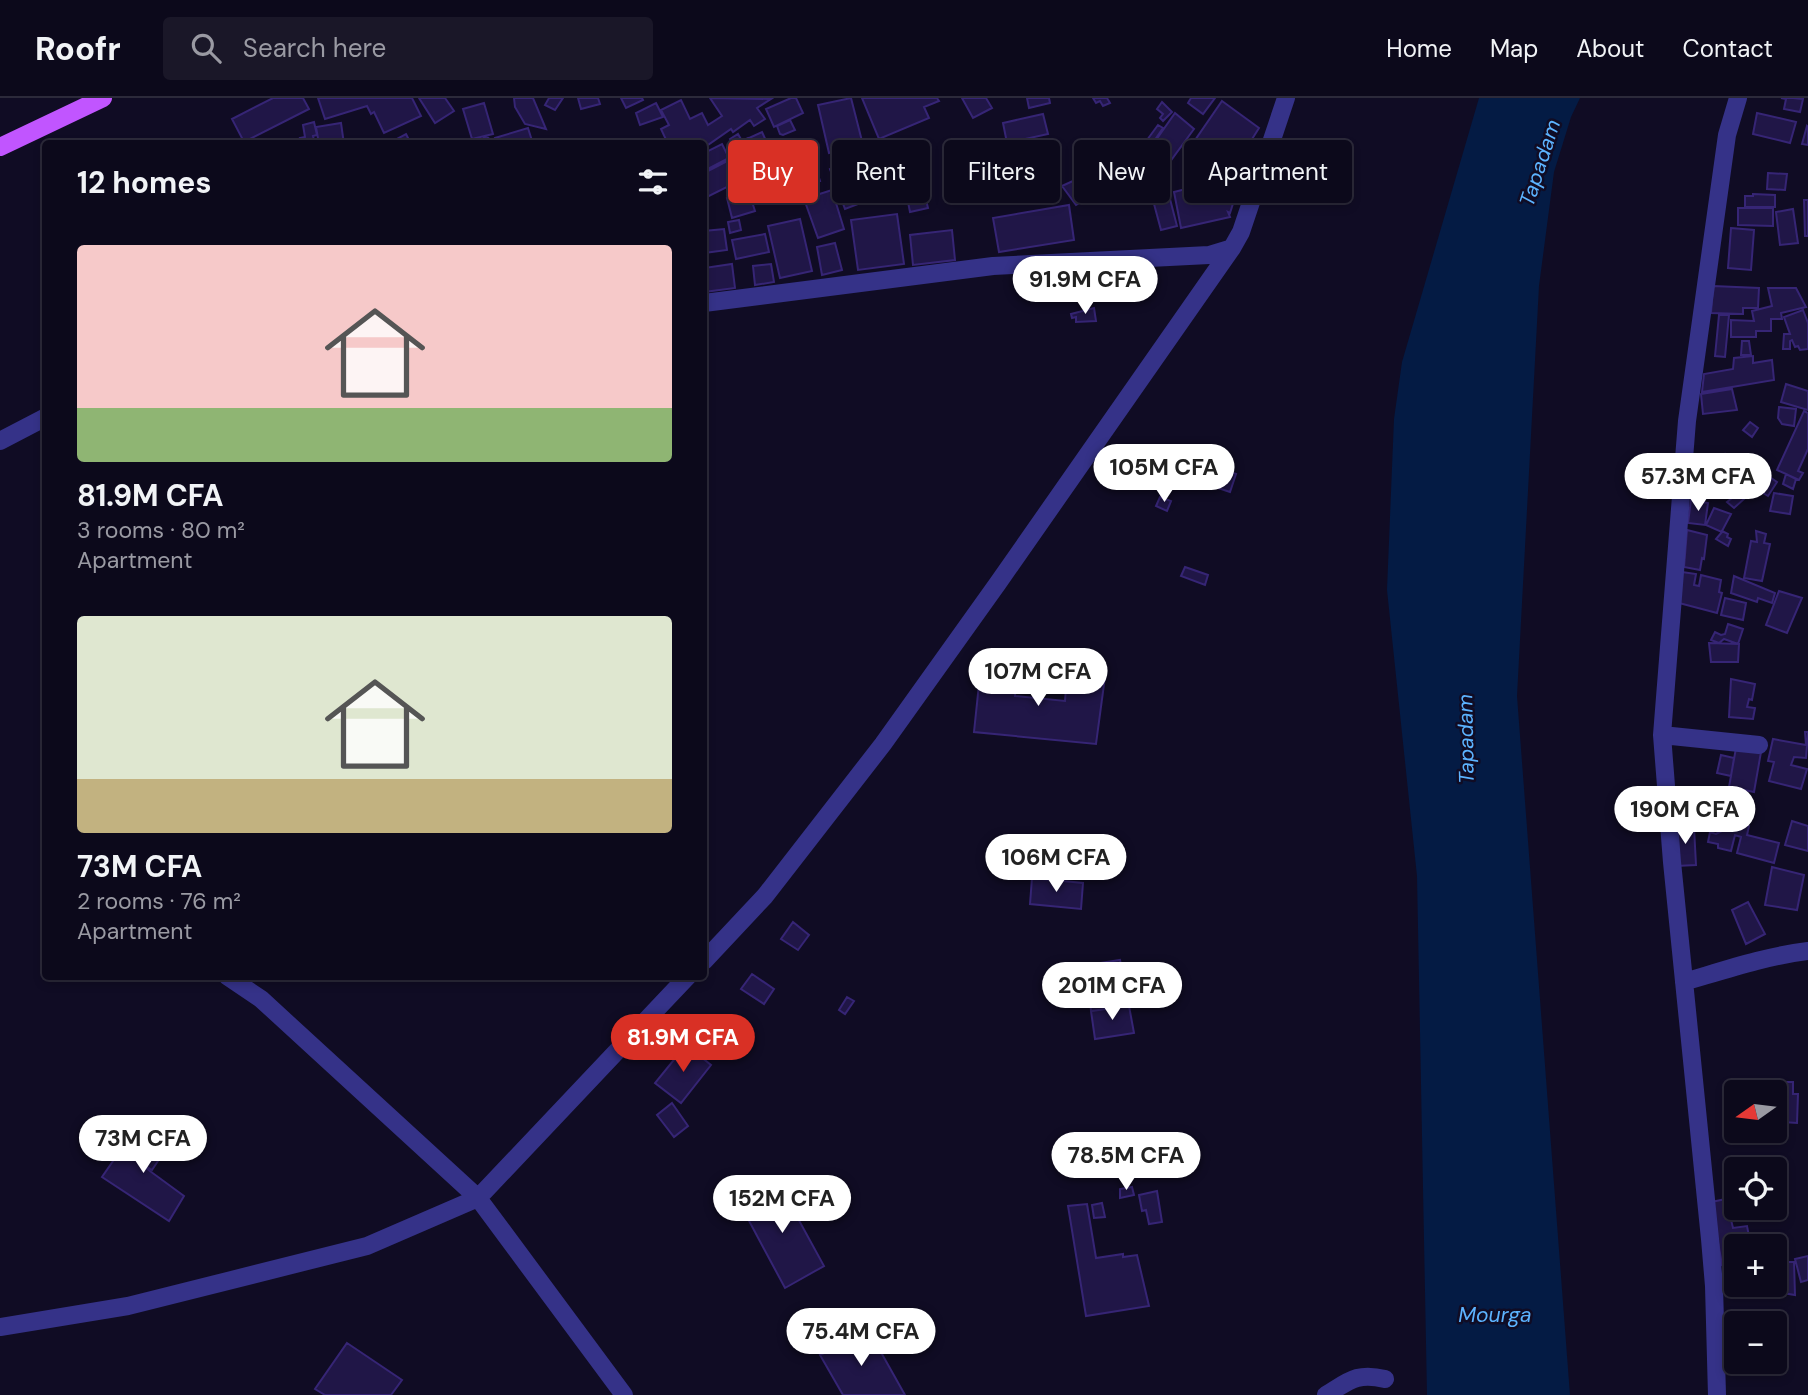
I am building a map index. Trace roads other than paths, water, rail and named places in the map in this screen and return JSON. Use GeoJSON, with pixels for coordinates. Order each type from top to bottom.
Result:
{"type":"FeatureCollection","features":[{"type":"Feature","properties":{"kind":"main road"},"geometry":{"type":"LineString","coordinates":[[0,147],[103,98]]}},
{"type":"Feature","properties":{"kind":"street"},"geometry":{"type":"LineString","coordinates":[[707,958],[765,895],[883,744],[1232,248],[1241,232],[1286,98]]}},
{"type":"Feature","properties":{"kind":"street"},"geometry":{"type":"LineString","coordinates":[[1717,1395],[1713,1275],[1663,768],[1662,735],[1688,421],[1727,135],[1738,98]]}},
{"type":"Feature","properties":{"kind":"street"},"geometry":{"type":"LineString","coordinates":[[707,303],[993,266],[1209,255],[1232,248]]}},
{"type":"Feature","properties":{"kind":"street"},"geometry":{"type":"LineString","coordinates":[[0,441],[42,419]]}},
{"type":"Feature","properties":{"kind":"street"},"geometry":{"type":"LineString","coordinates":[[1662,735],[1759,745]]}},
{"type":"Feature","properties":{"kind":"street"},"geometry":{"type":"LineString","coordinates":[[1685,982],[1786,954],[1808,951]]}},
{"type":"Feature","properties":{"kind":"street"},"geometry":{"type":"LineString","coordinates":[[233,980],[261,999],[478,1198],[624,1395]]}},
{"type":"Feature","properties":{"kind":"street"},"geometry":{"type":"LineString","coordinates":[[0,1327],[128,1306],[367,1246],[478,1198],[684,980]]}},
{"type":"Feature","properties":{"kind":"street"},"geometry":{"type":"LineString","coordinates":[[1326,1395],[1356,1377],[1369,1375],[1385,1379]]}},
{"type":"Feature","properties":{"kind":"water","name":"Mourga"},"geometry":{"type":"Polygon","coordinates":[[[1479,98],[1580,98],[1571,117],[1554,172],[1539,286],[1517,696],[1570,1395],[1427,1395],[1417,876],[1387,590],[1394,419],[1402,362],[1479,98]]]}},
{"type":"Feature","properties":{"kind":"water label","name":"Tapadam"},"geometry":{"type":"Point","coordinates":[1540,163]}},
{"type":"Feature","properties":{"kind":"water label","name":"Tapadam"},"geometry":{"type":"Point","coordinates":[1466,739]}}]}
